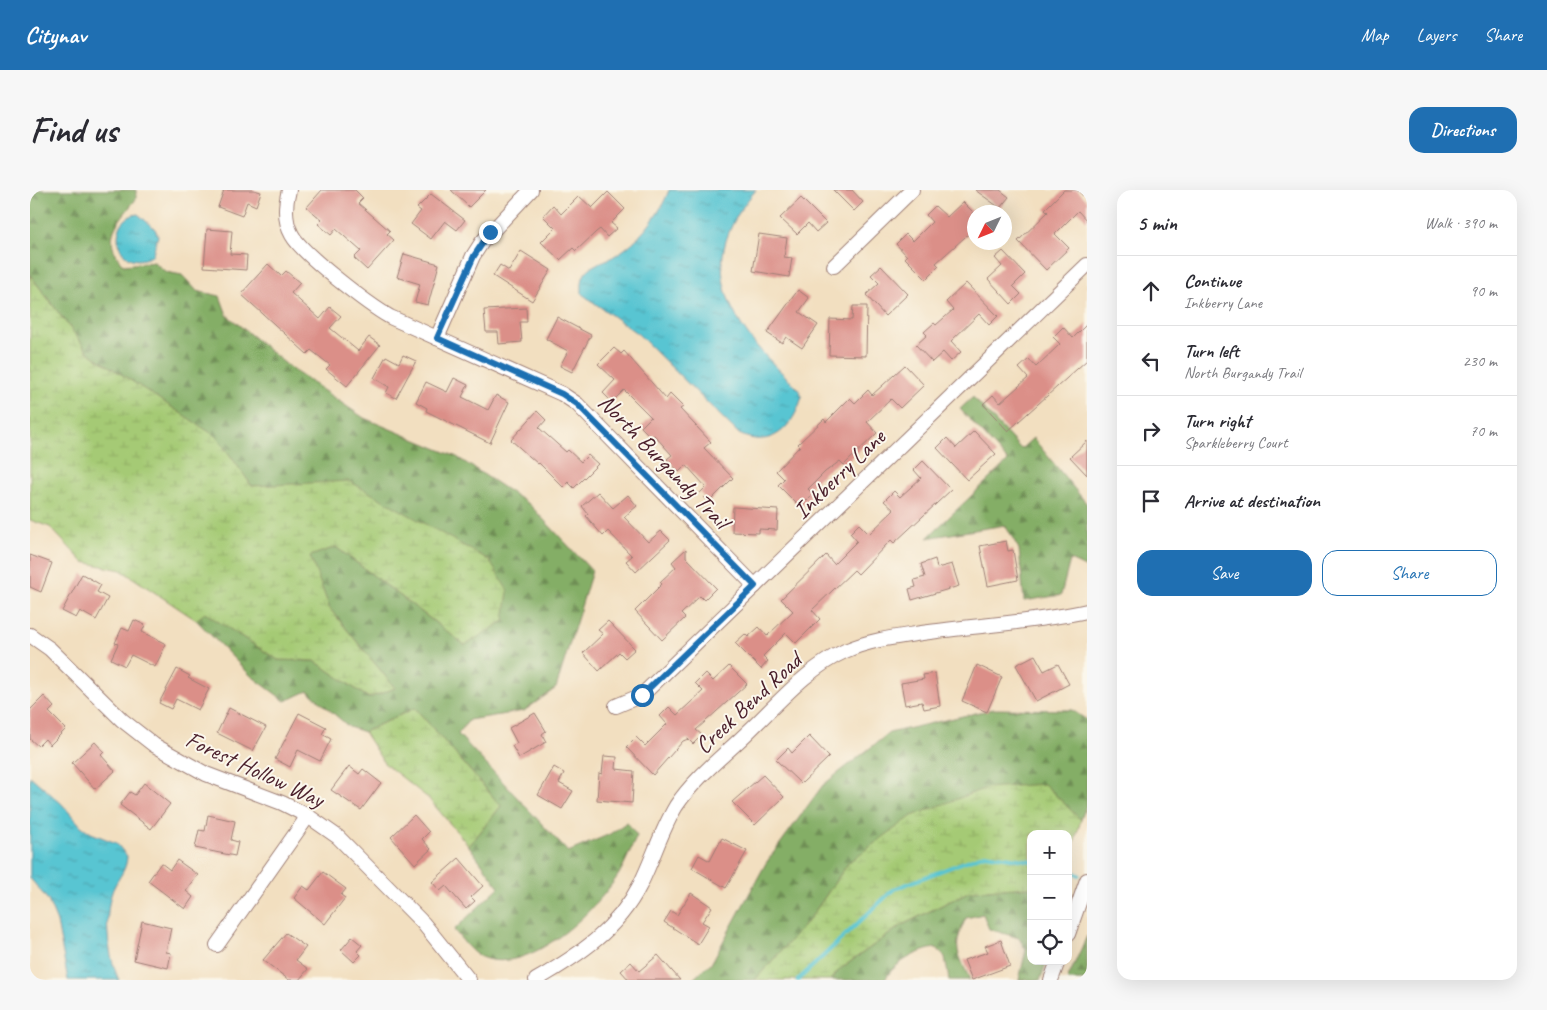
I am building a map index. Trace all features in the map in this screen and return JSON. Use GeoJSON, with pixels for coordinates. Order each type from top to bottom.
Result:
{"type":"FeatureCollection","features":[{"type":"Feature","properties":{"kind":"street","name":"North Burgandy Trail"},"geometry":{"type":"LineString","coordinates":[[289,190],[286,209],[287,222],[292,236],[300,246],[375,308],[562,394],[577,404],[755,586]]}},
{"type":"Feature","properties":{"kind":"street"},"geometry":{"type":"LineString","coordinates":[[437,338],[482,242],[531,190]]}},
{"type":"Feature","properties":{"kind":"street"},"geometry":{"type":"LineString","coordinates":[[834,266],[912,190]]}},
{"type":"Feature","properties":{"kind":"street","name":"Inkberry Lane"},"geometry":{"type":"LineString","coordinates":[[616,706],[642,695],[1087,265]]}},
{"type":"Feature","properties":{"kind":"street","name":"Creek Bend Road"},"geometry":{"type":"LineString","coordinates":[[536,980],[587,948],[608,931],[625,910],[639,886],[664,826],[690,788],[773,709],[825,663],[844,651],[879,640],[1087,611]]}},
{"type":"Feature","properties":{"kind":"street","name":"Forest Hollow Way"},"geometry":{"type":"LineString","coordinates":[[30,635],[50,649],[122,720],[154,745],[206,774],[248,789],[308,816],[338,837],[423,923],[469,980]]}},
{"type":"Feature","properties":{"kind":"street"},"geometry":{"type":"LineString","coordinates":[[217,945],[308,816]]}},
{"type":"Feature","properties":{"kind":"street"},"geometry":{"type":"LineString","coordinates":[[1072,923],[1087,880]]}},
{"type":"Feature","properties":{"kind":"street"},"geometry":{"type":"LineString","coordinates":[[1051,980],[1057,965]]}},
{"type":"Feature","properties":{"kind":"green space"},"geometry":{"type":"Polygon","coordinates":[[[30,190],[136,190],[136,199],[118,223],[112,238],[116,255],[123,265],[154,262],[166,272],[182,275],[197,291],[220,296],[227,315],[293,370],[364,418],[457,457],[530,505],[592,571],[556,688],[524,711],[469,720],[458,734],[568,852],[610,834],[627,822],[637,836],[622,869],[608,889],[577,922],[559,937],[519,958],[500,961],[477,955],[454,930],[499,887],[469,846],[501,806],[415,708],[364,732],[349,727],[308,691],[285,701],[250,675],[196,620],[204,612],[278,660],[315,661],[369,698],[395,688],[330,609],[309,556],[336,547],[465,645],[293,485],[252,486],[216,437],[89,353],[30,275],[30,190]]]}},
{"type":"Feature","properties":{"kind":"green space"},"geometry":{"type":"Polygon","coordinates":[[[30,275],[89,353],[217,437],[252,486],[349,481],[489,560],[508,591],[504,621],[465,645],[336,547],[310,556],[330,609],[395,688],[369,698],[315,661],[278,660],[205,613],[196,620],[121,570],[83,562],[50,527],[30,520],[30,275]]]}},
{"type":"Feature","properties":{"kind":"green space"},"geometry":{"type":"Polygon","coordinates":[[[973,397],[1021,449],[1033,438],[1087,504],[1087,568],[1070,560],[1061,595],[1024,601],[1019,549],[1005,525],[927,538],[1008,461],[960,409],[973,397]]]}},
{"type":"Feature","properties":{"kind":"green space"},"geometry":{"type":"Polygon","coordinates":[[[415,708],[501,806],[469,846],[428,798],[384,763],[364,732],[415,708]]]}},
{"type":"Feature","properties":{"kind":"green space"},"geometry":{"type":"Polygon","coordinates":[[[993,709],[1072,710],[1087,720],[1087,803],[1081,820],[1044,784],[849,862],[809,920],[755,980],[692,980],[712,962],[766,863],[823,785],[889,733],[993,709]]]}},
{"type":"Feature","properties":{"kind":"green space"},"geometry":{"type":"Polygon","coordinates":[[[1044,784],[1081,820],[1072,850],[1072,830],[1027,830],[1027,887],[970,891],[902,925],[840,969],[830,980],[755,980],[809,920],[849,862],[912,816],[986,788],[1044,784]]]}},
{"type":"Feature","properties":{"kind":"green space"},"geometry":{"type":"Polygon","coordinates":[[[1027,887],[1027,965],[1046,965],[1040,980],[1019,980],[1026,950],[1019,938],[989,929],[983,914],[966,918],[959,937],[959,955],[970,980],[949,980],[945,957],[937,948],[923,951],[907,958],[894,968],[885,980],[830,980],[840,969],[902,925],[970,891],[1027,887]]]}},
{"type":"Feature","properties":{"kind":"green space"},"geometry":{"type":"Polygon","coordinates":[[[1087,936],[1087,980],[1067,980],[1087,936]]]}},
{"type":"Feature","properties":{"kind":"water"},"geometry":{"type":"Polygon","coordinates":[[[669,190],[756,190],[730,229],[724,248],[722,267],[731,305],[741,325],[761,351],[799,390],[802,396],[787,426],[780,433],[771,437],[761,439],[739,434],[638,334],[582,294],[582,285],[586,272],[592,266],[625,249],[641,235],[660,209],[669,190]]]}},
{"type":"Feature","properties":{"kind":"water"},"geometry":{"type":"Polygon","coordinates":[[[138,214],[155,229],[158,236],[152,256],[139,260],[129,258],[122,252],[118,234],[121,225],[128,218],[138,214]]]}},
{"type":"Feature","properties":{"kind":"water"},"geometry":{"type":"Polygon","coordinates":[[[30,776],[61,803],[81,826],[91,833],[116,843],[127,856],[125,867],[111,895],[108,915],[108,938],[112,960],[119,980],[68,980],[57,922],[48,900],[30,878],[30,776]]]}},
{"type":"Feature","properties":{"kind":"building"},"geometry":{"type":"Polygon","coordinates":[[[224,190],[254,190],[261,192],[256,206],[247,202],[242,216],[218,207],[224,190]]]}},
{"type":"Feature","properties":{"kind":"building"},"geometry":{"type":"Polygon","coordinates":[[[322,190],[355,190],[363,198],[358,203],[390,231],[387,234],[394,240],[367,270],[354,258],[361,251],[336,229],[331,235],[318,224],[322,220],[307,207],[322,190]]]}},
{"type":"Feature","properties":{"kind":"building"},"geometry":{"type":"Polygon","coordinates":[[[451,190],[486,190],[469,207],[451,190]]]}},
{"type":"Feature","properties":{"kind":"building"},"geometry":{"type":"Polygon","coordinates":[[[833,190],[852,190],[863,202],[854,211],[833,190]]]}},
{"type":"Feature","properties":{"kind":"building"},"geometry":{"type":"Polygon","coordinates":[[[975,190],[1000,190],[1009,197],[1002,205],[996,205],[975,190]]]}},
{"type":"Feature","properties":{"kind":"building"},"geometry":{"type":"Polygon","coordinates":[[[1064,190],[1077,190],[1087,200],[1087,221],[1078,211],[1055,234],[1069,248],[1046,270],[1018,241],[1048,212],[1045,209],[1064,190]]]}},
{"type":"Feature","properties":{"kind":"building"},"geometry":{"type":"Polygon","coordinates":[[[608,192],[625,209],[611,223],[617,228],[607,237],[600,229],[576,251],[573,248],[560,260],[541,242],[555,228],[543,216],[553,205],[561,214],[579,196],[592,208],[608,192]]]}},
{"type":"Feature","properties":{"kind":"building"},"geometry":{"type":"Polygon","coordinates":[[[431,194],[465,220],[457,230],[445,221],[431,239],[411,224],[421,211],[417,208],[431,194]]]}},
{"type":"Feature","properties":{"kind":"building"},"geometry":{"type":"Polygon","coordinates":[[[801,198],[826,223],[816,232],[808,223],[797,234],[780,218],[801,198]]]}},
{"type":"Feature","properties":{"kind":"building"},"geometry":{"type":"Polygon","coordinates":[[[963,202],[967,206],[967,235],[936,263],[939,266],[926,279],[905,258],[907,256],[896,244],[906,234],[913,241],[932,222],[926,215],[935,206],[947,217],[963,202]]]}},
{"type":"Feature","properties":{"kind":"building"},"geometry":{"type":"Polygon","coordinates":[[[207,229],[232,231],[230,254],[247,255],[246,270],[204,267],[207,229]]]}},
{"type":"Feature","properties":{"kind":"building"},"geometry":{"type":"Polygon","coordinates":[[[759,234],[787,238],[784,257],[792,258],[789,277],[753,271],[759,234]]]}},
{"type":"Feature","properties":{"kind":"building"},"geometry":{"type":"Polygon","coordinates":[[[521,251],[551,270],[532,301],[493,276],[500,265],[509,271],[521,251]]]}},
{"type":"Feature","properties":{"kind":"building"},"geometry":{"type":"Polygon","coordinates":[[[1003,251],[1025,274],[1013,286],[1021,294],[1011,304],[988,279],[1002,266],[995,258],[1003,251]]]}},
{"type":"Feature","properties":{"kind":"building"},"geometry":{"type":"Polygon","coordinates":[[[404,254],[439,264],[428,305],[415,302],[420,284],[397,277],[404,254]]]}},
{"type":"Feature","properties":{"kind":"building"},"geometry":{"type":"Polygon","coordinates":[[[268,264],[281,276],[286,271],[300,283],[291,293],[320,319],[330,307],[341,316],[330,328],[358,351],[369,337],[380,345],[347,386],[326,369],[330,365],[311,350],[307,354],[241,294],[268,264]]]}},
{"type":"Feature","properties":{"kind":"building"},"geometry":{"type":"Polygon","coordinates":[[[881,266],[908,294],[885,316],[866,295],[879,283],[871,275],[881,266]]]}},
{"type":"Feature","properties":{"kind":"building"},"geometry":{"type":"Polygon","coordinates":[[[966,283],[998,316],[989,325],[979,314],[951,341],[961,352],[951,361],[943,352],[932,362],[916,345],[927,335],[924,332],[934,323],[936,325],[953,310],[946,302],[966,283]]]}},
{"type":"Feature","properties":{"kind":"building"},"geometry":{"type":"Polygon","coordinates":[[[798,290],[809,298],[799,312],[818,325],[802,348],[786,337],[782,343],[767,333],[798,290]]]}},
{"type":"Feature","properties":{"kind":"building"},"geometry":{"type":"Polygon","coordinates":[[[853,306],[867,306],[866,356],[829,355],[830,319],[852,320],[853,306]]]}},
{"type":"Feature","properties":{"kind":"building"},"geometry":{"type":"Polygon","coordinates":[[[526,308],[527,322],[520,322],[522,342],[499,344],[498,332],[486,332],[484,310],[526,308]]]}},
{"type":"Feature","properties":{"kind":"building"},"geometry":{"type":"Polygon","coordinates":[[[557,317],[591,335],[572,372],[560,366],[568,351],[546,339],[557,317]]]}},
{"type":"Feature","properties":{"kind":"building"},"geometry":{"type":"Polygon","coordinates":[[[1087,324],[1087,360],[1008,431],[983,404],[993,395],[1000,403],[1028,378],[1019,368],[1029,359],[1036,367],[1060,344],[1053,337],[1063,327],[1073,338],[1087,324]]]}},
{"type":"Feature","properties":{"kind":"building"},"geometry":{"type":"Polygon","coordinates":[[[614,348],[621,354],[624,351],[666,399],[670,394],[683,407],[680,409],[711,442],[704,448],[733,478],[709,502],[700,493],[706,487],[686,465],[679,472],[667,459],[672,455],[654,435],[651,437],[641,427],[651,417],[624,390],[612,402],[603,393],[615,380],[598,364],[614,348]]]}},
{"type":"Feature","properties":{"kind":"building"},"geometry":{"type":"Polygon","coordinates":[[[403,355],[416,361],[396,398],[386,393],[389,387],[374,378],[386,356],[399,363],[403,355]]]}},
{"type":"Feature","properties":{"kind":"building"},"geometry":{"type":"Polygon","coordinates":[[[905,365],[924,385],[900,408],[891,399],[867,422],[877,433],[844,465],[840,461],[825,472],[808,489],[813,494],[800,507],[778,485],[784,479],[776,471],[800,446],[798,444],[824,419],[826,422],[850,398],[855,403],[868,390],[872,395],[905,365]]]}},
{"type":"Feature","properties":{"kind":"building"},"geometry":{"type":"Polygon","coordinates":[[[454,378],[468,385],[462,397],[488,410],[496,395],[509,402],[490,443],[426,411],[427,408],[416,402],[426,382],[447,392],[454,378]]]}},
{"type":"Feature","properties":{"kind":"building"},"geometry":{"type":"Polygon","coordinates":[[[537,411],[546,420],[539,428],[566,452],[568,450],[581,462],[588,455],[598,464],[574,488],[568,482],[563,487],[539,463],[511,440],[537,411]]]}},
{"type":"Feature","properties":{"kind":"building"},"geometry":{"type":"Polygon","coordinates":[[[974,431],[996,454],[967,480],[937,448],[947,438],[956,448],[974,431]]]}},
{"type":"Feature","properties":{"kind":"building"},"geometry":{"type":"Polygon","coordinates":[[[1087,441],[1087,475],[1070,457],[1087,441]]]}},
{"type":"Feature","properties":{"kind":"building"},"geometry":{"type":"Polygon","coordinates":[[[923,461],[951,490],[894,543],[891,540],[858,574],[854,570],[812,610],[820,619],[796,643],[786,633],[763,656],[768,661],[761,669],[735,643],[745,634],[748,637],[759,627],[767,636],[793,611],[781,599],[826,555],[834,564],[857,541],[850,533],[859,524],[869,534],[894,510],[884,501],[894,491],[900,497],[921,478],[914,470],[923,461]]]}},
{"type":"Feature","properties":{"kind":"building"},"geometry":{"type":"Polygon","coordinates":[[[598,492],[613,508],[628,495],[637,506],[624,517],[648,542],[661,531],[670,540],[636,572],[626,561],[632,556],[608,531],[603,536],[586,516],[588,514],[582,506],[598,492]]]}},
{"type":"Feature","properties":{"kind":"building"},"geometry":{"type":"Polygon","coordinates":[[[733,507],[778,510],[777,530],[759,529],[759,533],[732,532],[733,507]]]}},
{"type":"Feature","properties":{"kind":"building"},"geometry":{"type":"Polygon","coordinates":[[[1006,541],[1008,551],[1013,550],[1018,580],[988,586],[980,546],[1006,541]]]}},
{"type":"Feature","properties":{"kind":"building"},"geometry":{"type":"Polygon","coordinates":[[[686,549],[686,557],[716,588],[704,600],[700,596],[681,614],[685,618],[662,640],[635,611],[676,567],[672,562],[686,549]]]}},
{"type":"Feature","properties":{"kind":"building"},"geometry":{"type":"Polygon","coordinates":[[[30,555],[52,563],[41,592],[30,587],[30,555]]]}},
{"type":"Feature","properties":{"kind":"building"},"geometry":{"type":"Polygon","coordinates":[[[935,559],[937,568],[952,564],[959,586],[912,600],[909,589],[916,587],[914,580],[925,577],[921,564],[935,559]]]}},
{"type":"Feature","properties":{"kind":"building"},"geometry":{"type":"Polygon","coordinates":[[[82,574],[101,585],[97,592],[108,598],[96,620],[80,611],[76,618],[62,611],[82,574]]]}},
{"type":"Feature","properties":{"kind":"building"},"geometry":{"type":"Polygon","coordinates":[[[134,620],[145,625],[142,632],[166,644],[155,667],[131,655],[125,666],[111,659],[118,644],[115,643],[122,628],[129,631],[134,620]]]}},
{"type":"Feature","properties":{"kind":"building"},"geometry":{"type":"Polygon","coordinates":[[[608,621],[635,649],[625,658],[619,652],[599,671],[583,653],[603,634],[598,630],[608,621]]]}},
{"type":"Feature","properties":{"kind":"building"},"geometry":{"type":"Polygon","coordinates":[[[1035,655],[1044,671],[1058,664],[1069,684],[1036,701],[1016,665],[1035,655]]]}},
{"type":"Feature","properties":{"kind":"building"},"geometry":{"type":"Polygon","coordinates":[[[977,665],[1002,677],[987,712],[962,701],[977,665]]]}},
{"type":"Feature","properties":{"kind":"building"},"geometry":{"type":"Polygon","coordinates":[[[729,666],[747,684],[696,730],[702,735],[693,744],[688,739],[683,741],[653,775],[626,747],[636,737],[645,746],[667,724],[660,716],[669,707],[677,715],[703,691],[695,683],[705,673],[713,681],[729,666]]]}},
{"type":"Feature","properties":{"kind":"building"},"geometry":{"type":"Polygon","coordinates":[[[177,669],[190,676],[188,678],[209,689],[198,710],[176,699],[171,709],[159,703],[177,669]]]}},
{"type":"Feature","properties":{"kind":"building"},"geometry":{"type":"Polygon","coordinates":[[[935,673],[940,706],[924,709],[922,702],[905,705],[901,683],[924,679],[923,675],[935,673]]]}},
{"type":"Feature","properties":{"kind":"building"},"geometry":{"type":"Polygon","coordinates":[[[44,696],[54,707],[49,712],[66,729],[50,745],[45,739],[38,746],[30,739],[30,710],[44,696]]]}},
{"type":"Feature","properties":{"kind":"building"},"geometry":{"type":"Polygon","coordinates":[[[229,708],[266,727],[253,751],[217,733],[229,708]]]}},
{"type":"Feature","properties":{"kind":"building"},"geometry":{"type":"Polygon","coordinates":[[[299,713],[326,727],[322,734],[331,739],[320,761],[298,750],[290,767],[275,759],[299,713]]]}},
{"type":"Feature","properties":{"kind":"building"},"geometry":{"type":"Polygon","coordinates":[[[535,713],[546,731],[542,734],[546,742],[519,758],[512,746],[517,743],[509,728],[535,713]]]}},
{"type":"Feature","properties":{"kind":"building"},"geometry":{"type":"Polygon","coordinates":[[[809,736],[829,757],[801,784],[776,760],[788,748],[792,753],[809,736]]]}},
{"type":"Feature","properties":{"kind":"building"},"geometry":{"type":"Polygon","coordinates":[[[95,742],[104,752],[101,755],[115,771],[95,789],[72,763],[95,742]]]}},
{"type":"Feature","properties":{"kind":"building"},"geometry":{"type":"Polygon","coordinates":[[[604,756],[617,757],[616,769],[634,771],[632,803],[597,800],[599,773],[602,774],[604,756]]]}},
{"type":"Feature","properties":{"kind":"building"},"geometry":{"type":"Polygon","coordinates":[[[349,766],[359,774],[363,769],[381,783],[361,810],[331,790],[349,766]]]}},
{"type":"Feature","properties":{"kind":"building"},"geometry":{"type":"Polygon","coordinates":[[[554,767],[564,773],[559,783],[573,791],[562,809],[538,795],[554,767]]]}},
{"type":"Feature","properties":{"kind":"building"},"geometry":{"type":"Polygon","coordinates":[[[763,775],[784,797],[755,825],[732,802],[763,775]]]}},
{"type":"Feature","properties":{"kind":"building"},"geometry":{"type":"Polygon","coordinates":[[[144,783],[170,804],[151,829],[120,805],[130,792],[135,795],[144,783]]]}},
{"type":"Feature","properties":{"kind":"building"},"geometry":{"type":"Polygon","coordinates":[[[208,815],[235,821],[231,840],[238,842],[235,856],[195,848],[199,830],[205,831],[208,815]]]}},
{"type":"Feature","properties":{"kind":"building"},"geometry":{"type":"Polygon","coordinates":[[[414,815],[429,832],[422,839],[431,849],[415,864],[391,837],[414,815]]]}},
{"type":"Feature","properties":{"kind":"building"},"geometry":{"type":"Polygon","coordinates":[[[722,838],[747,851],[726,888],[692,868],[699,855],[710,861],[722,838]]]}},
{"type":"Feature","properties":{"kind":"building"},"geometry":{"type":"Polygon","coordinates":[[[459,858],[483,886],[471,897],[475,901],[466,909],[446,886],[440,891],[432,882],[459,858]]]}},
{"type":"Feature","properties":{"kind":"building"},"geometry":{"type":"Polygon","coordinates":[[[177,860],[198,875],[186,891],[193,897],[185,909],[148,881],[161,863],[170,870],[177,860]]]}},
{"type":"Feature","properties":{"kind":"building"},"geometry":{"type":"Polygon","coordinates":[[[323,872],[346,889],[341,895],[345,898],[325,924],[294,898],[303,886],[309,890],[323,872]]]}},
{"type":"Feature","properties":{"kind":"building"},"geometry":{"type":"Polygon","coordinates":[[[691,893],[712,907],[702,922],[709,926],[698,944],[664,922],[671,911],[677,915],[691,893]]]}},
{"type":"Feature","properties":{"kind":"building"},"geometry":{"type":"Polygon","coordinates":[[[142,921],[171,928],[166,952],[171,953],[168,968],[134,960],[142,921]]]}},
{"type":"Feature","properties":{"kind":"building"},"geometry":{"type":"Polygon","coordinates":[[[286,933],[306,947],[296,960],[308,969],[299,980],[289,980],[263,960],[286,933]]]}},
{"type":"Feature","properties":{"kind":"building"},"geometry":{"type":"Polygon","coordinates":[[[352,937],[362,945],[357,951],[361,955],[354,962],[341,950],[352,937]]]}},
{"type":"Feature","properties":{"kind":"building"},"geometry":{"type":"Polygon","coordinates":[[[1001,940],[1010,966],[972,980],[964,960],[988,952],[985,946],[1001,940]]]}},
{"type":"Feature","properties":{"kind":"building"},"geometry":{"type":"Polygon","coordinates":[[[658,955],[680,980],[629,980],[621,971],[631,962],[639,971],[658,955]]]}},
{"type":"Feature","properties":{"kind":"waterway"},"geometry":{"type":"LineString","coordinates":[[798,980],[894,889],[985,854],[1027,860]]}},
{"type":"Feature","properties":{"kind":"waterway"},"geometry":{"type":"LineString","coordinates":[[1072,872],[1079,875]]}},
{"type":"Feature","properties":{"kind":"route"},"geometry":{"type":"LineString","coordinates":[[490,232],[474,256],[437,338],[562,394],[577,404],[755,586],[642,695]]}}]}
